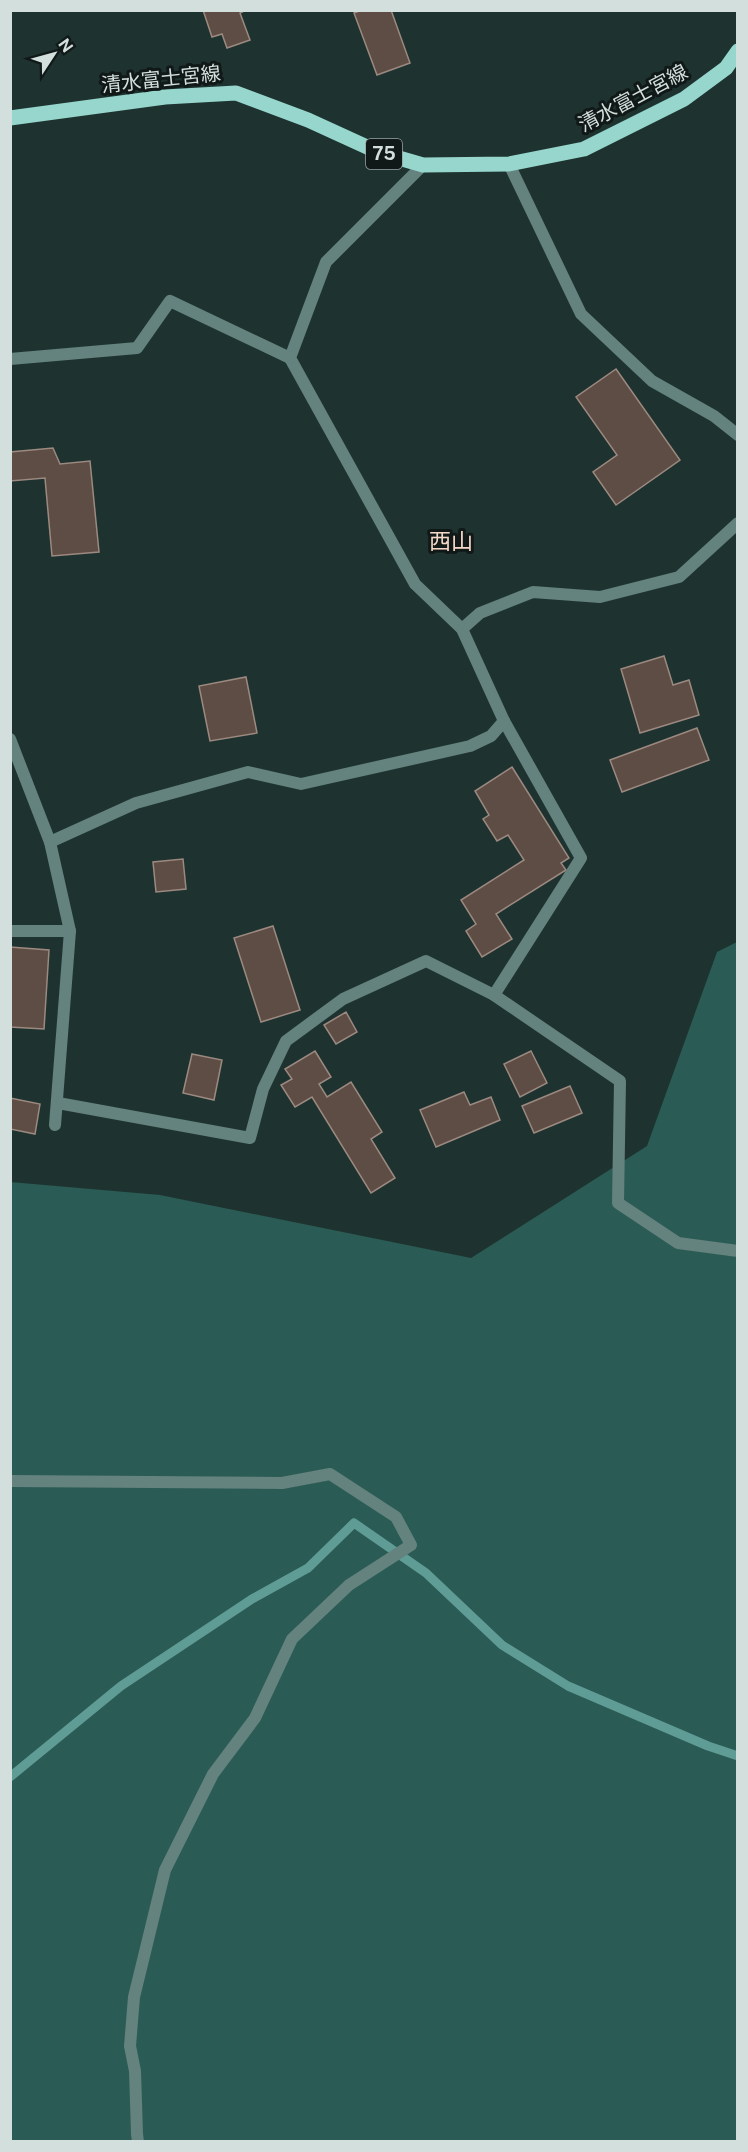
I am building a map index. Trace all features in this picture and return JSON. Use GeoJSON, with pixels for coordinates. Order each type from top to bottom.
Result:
{"type":"FeatureCollection","features":[{"type":"Feature","properties":{"kind":"main road","name":"清水富士宮線"},"geometry":{"type":"LineString","coordinates":[[10,118],[165,97],[236,93],[308,120],[378,152],[423,165],[509,164],[584,149],[684,99],[726,68],[738,51]]}},
{"type":"Feature","properties":{"kind":"street"},"geometry":{"type":"LineString","coordinates":[[509,164],[581,314],[652,381],[714,416],[738,435]]}},
{"type":"Feature","properties":{"kind":"street"},"geometry":{"type":"LineString","coordinates":[[290,358],[326,262],[423,165]]}},
{"type":"Feature","properties":{"kind":"street"},"geometry":{"type":"LineString","coordinates":[[10,359],[137,348],[170,301],[290,358],[415,584],[462,629],[504,721],[581,858],[494,996]]}},
{"type":"Feature","properties":{"kind":"street"},"geometry":{"type":"LineString","coordinates":[[462,629],[480,613],[533,592],[600,597],[679,577],[738,523]]}},
{"type":"Feature","properties":{"kind":"street"},"geometry":{"type":"LineString","coordinates":[[50,842],[136,803],[248,772],[301,784],[470,746],[491,736],[504,721]]}},
{"type":"Feature","properties":{"kind":"street"},"geometry":{"type":"LineString","coordinates":[[10,739],[50,842],[70,931],[55,1125]]}},
{"type":"Feature","properties":{"kind":"street"},"geometry":{"type":"LineString","coordinates":[[10,931],[70,931]]}},
{"type":"Feature","properties":{"kind":"street"},"geometry":{"type":"LineString","coordinates":[[58,1103],[250,1138],[263,1089],[286,1041],[343,999],[426,961],[494,996],[620,1081],[618,1203],[678,1243],[738,1251]]}},
{"type":"Feature","properties":{"kind":"street"},"geometry":{"type":"LineString","coordinates":[[10,1481],[282,1483],[330,1474],[396,1517],[411,1545],[349,1585],[292,1639],[255,1718],[213,1774],[165,1870],[134,1997],[130,2046],[135,2071],[138,2142]]}},
{"type":"Feature","properties":{"kind":"shaded area"},"geometry":{"type":"Polygon","coordinates":[[[737,942],[737,2141],[11,2141],[10,1182],[160,1195],[471,1258],[647,1146],[717,952],[737,942]]]}},
{"type":"Feature","properties":{"kind":"building"},"geometry":{"type":"Polygon","coordinates":[[[203,10],[246,10],[240,13],[250,40],[227,48],[222,34],[212,37],[203,10]]]}},
{"type":"Feature","properties":{"kind":"building"},"geometry":{"type":"Polygon","coordinates":[[[362,10],[391,10],[410,63],[377,75],[354,13],[362,10]]]}},
{"type":"Feature","properties":{"kind":"building"},"geometry":{"type":"Polygon","coordinates":[[[616,369],[680,460],[616,505],[593,472],[617,455],[576,397],[616,369]]]}},
{"type":"Feature","properties":{"kind":"building"},"geometry":{"type":"Polygon","coordinates":[[[53,448],[60,464],[90,461],[99,552],[52,556],[45,478],[10,481],[10,452],[53,448]]]}},
{"type":"Feature","properties":{"kind":"building"},"geometry":{"type":"Polygon","coordinates":[[[664,656],[673,685],[689,680],[699,715],[640,733],[621,669],[664,656]]]}},
{"type":"Feature","properties":{"kind":"building"},"geometry":{"type":"Polygon","coordinates":[[[246,677],[257,733],[210,741],[199,686],[246,677]]]}},
{"type":"Feature","properties":{"kind":"building"},"geometry":{"type":"Polygon","coordinates":[[[697,728],[709,760],[622,792],[610,760],[697,728]]]}},
{"type":"Feature","properties":{"kind":"building"},"geometry":{"type":"Polygon","coordinates":[[[512,767],[569,858],[561,863],[566,870],[496,914],[512,939],[482,957],[466,931],[476,924],[461,900],[524,860],[508,835],[497,841],[483,819],[489,815],[475,791],[512,767]]]}},
{"type":"Feature","properties":{"kind":"building"},"geometry":{"type":"Polygon","coordinates":[[[183,859],[186,889],[156,892],[153,862],[183,859]]]}},
{"type":"Feature","properties":{"kind":"building"},"geometry":{"type":"Polygon","coordinates":[[[273,926],[300,1010],[261,1022],[234,938],[273,926]]]}},
{"type":"Feature","properties":{"kind":"building"},"geometry":{"type":"Polygon","coordinates":[[[10,947],[49,950],[44,1029],[10,1027],[10,947]]]}},
{"type":"Feature","properties":{"kind":"building"},"geometry":{"type":"Polygon","coordinates":[[[346,1012],[357,1032],[336,1044],[324,1025],[346,1012]]]}},
{"type":"Feature","properties":{"kind":"building"},"geometry":{"type":"Polygon","coordinates":[[[315,1051],[331,1077],[319,1084],[327,1097],[351,1082],[382,1132],[371,1139],[395,1178],[371,1193],[312,1097],[295,1107],[281,1085],[292,1079],[285,1069],[315,1051]]]}},
{"type":"Feature","properties":{"kind":"building"},"geometry":{"type":"Polygon","coordinates":[[[531,1051],[547,1083],[520,1097],[504,1064],[531,1051]]]}},
{"type":"Feature","properties":{"kind":"building"},"geometry":{"type":"Polygon","coordinates":[[[192,1054],[222,1060],[214,1100],[183,1093],[192,1054]]]}},
{"type":"Feature","properties":{"kind":"building"},"geometry":{"type":"Polygon","coordinates":[[[570,1086],[582,1113],[534,1133],[522,1106],[570,1086]]]}},
{"type":"Feature","properties":{"kind":"building"},"geometry":{"type":"Polygon","coordinates":[[[464,1092],[470,1105],[491,1097],[500,1120],[436,1147],[420,1110],[464,1092]]]}},
{"type":"Feature","properties":{"kind":"building"},"geometry":{"type":"Polygon","coordinates":[[[10,1098],[40,1104],[35,1134],[10,1129],[10,1098]]]}},
{"type":"Feature","properties":{"kind":"waterway"},"geometry":{"type":"LineString","coordinates":[[10,1777],[121,1686],[252,1599],[308,1568],[354,1523],[426,1573],[502,1645],[568,1686],[708,1746],[738,1756]]}},
{"type":"Feature","properties":{"kind":"district","name":"西山"},"geometry":{"type":"Point","coordinates":[451,541]}}]}
